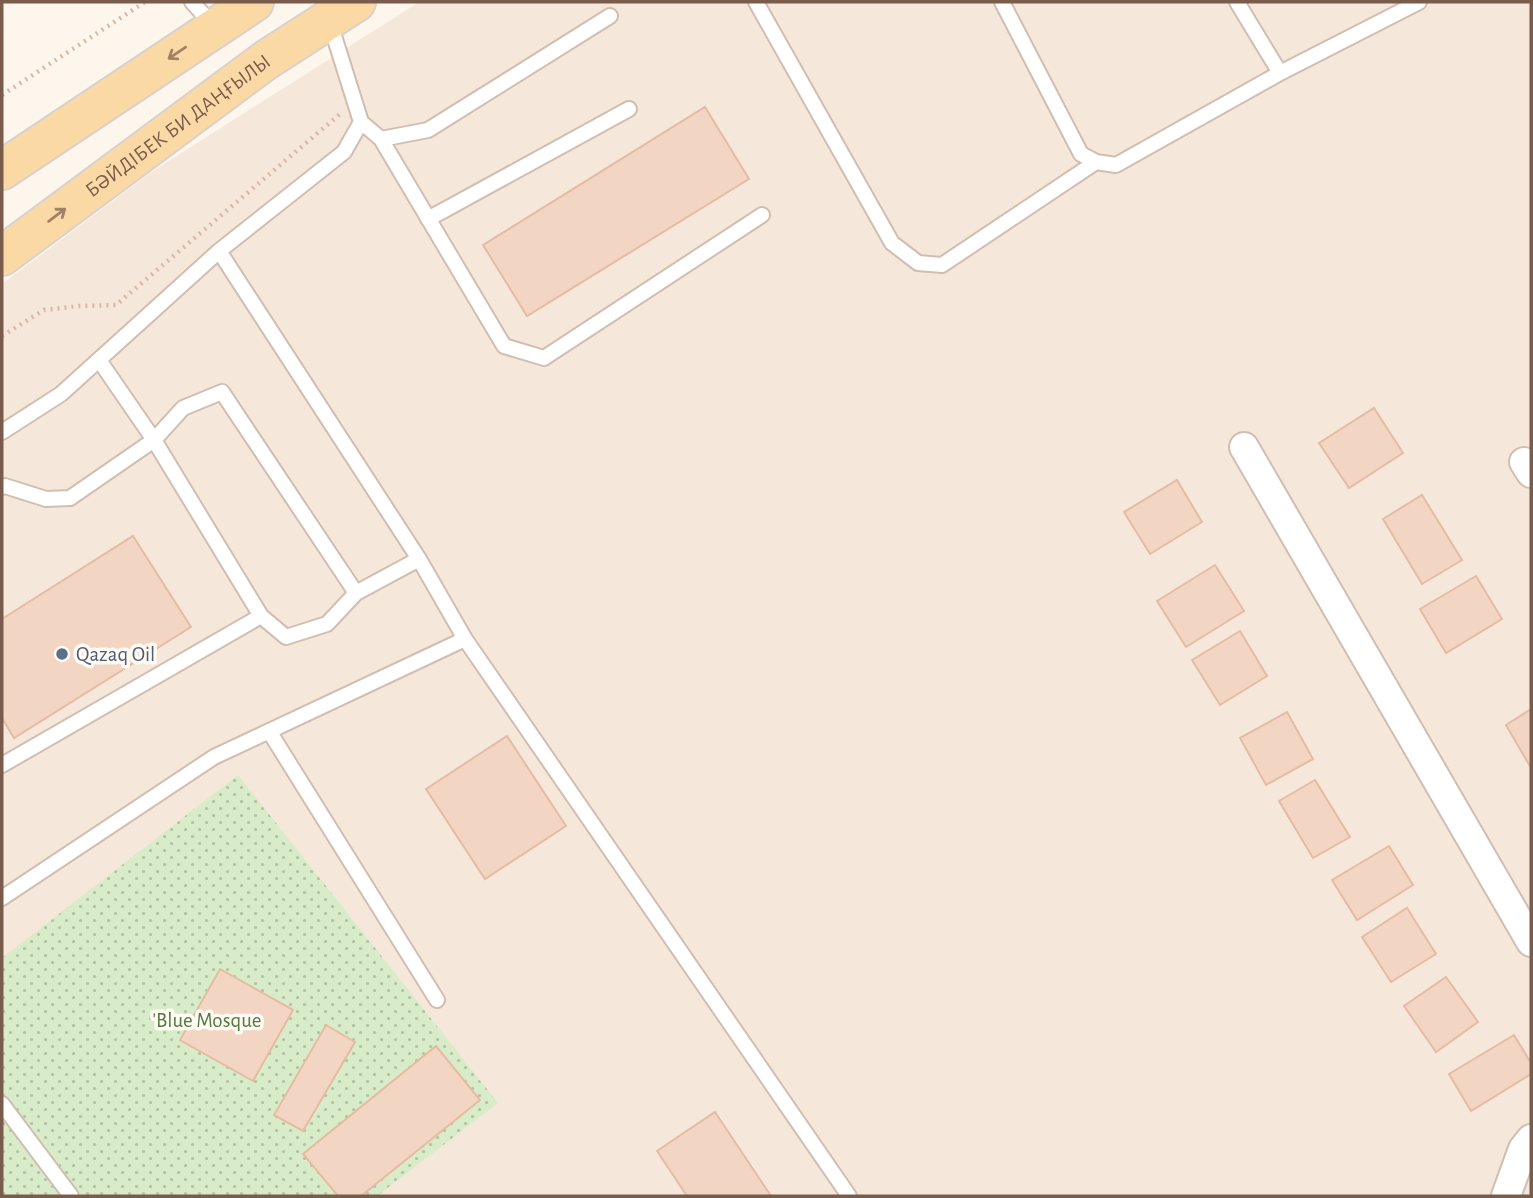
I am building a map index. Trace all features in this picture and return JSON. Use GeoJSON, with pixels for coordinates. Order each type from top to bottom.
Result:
{"type":"FeatureCollection","features":[{"type":"Feature","properties":{"kind":"main road"},"geometry":{"type":"LineString","coordinates":[[2,170],[204,15],[254,2]]}},
{"type":"Feature","properties":{"kind":"main road","name":"БӘЙДІБЕК БИ ДАҢҒЫЛЫ"},"geometry":{"type":"LineString","coordinates":[[2,256],[266,60],[342,10]]}},
{"type":"Feature","properties":{"kind":"street"},"geometry":{"type":"LineString","coordinates":[[1244,447],[1531,942]]}},
{"type":"Feature","properties":{"kind":"street"},"geometry":{"type":"LineString","coordinates":[[1506,1196],[1523,1149],[1531,1139]]}},
{"type":"Feature","properties":{"kind":"lane"},"geometry":{"type":"LineString","coordinates":[[756,2],[892,243],[918,263],[942,265],[1096,162]]}},
{"type":"Feature","properties":{"kind":"lane"},"geometry":{"type":"LineString","coordinates":[[1002,2],[1081,154],[1096,162],[1116,165],[1280,73],[1419,2]]}},
{"type":"Feature","properties":{"kind":"lane"},"geometry":{"type":"LineString","coordinates":[[1237,2],[1280,73]]}},
{"type":"Feature","properties":{"kind":"lane"},"geometry":{"type":"LineString","coordinates":[[342,10],[354,103],[361,122],[381,139],[504,346],[544,358],[762,215]]}},
{"type":"Feature","properties":{"kind":"lane"},"geometry":{"type":"LineString","coordinates":[[381,139],[428,130],[610,16]]}},
{"type":"Feature","properties":{"kind":"lane"},"geometry":{"type":"LineString","coordinates":[[428,219],[629,109]]}},
{"type":"Feature","properties":{"kind":"lane"},"geometry":{"type":"LineString","coordinates":[[2,432],[61,394],[219,251],[344,152],[361,122]]}},
{"type":"Feature","properties":{"kind":"lane"},"geometry":{"type":"LineString","coordinates":[[219,251],[419,559],[465,639],[849,1196]]}},
{"type":"Feature","properties":{"kind":"lane"},"geometry":{"type":"LineString","coordinates":[[99,360],[154,440],[261,616],[286,637],[327,624],[356,593],[419,559]]}},
{"type":"Feature","properties":{"kind":"lane"},"geometry":{"type":"LineString","coordinates":[[2,487],[46,499],[70,498],[154,440],[183,408],[222,392],[356,593]]}},
{"type":"Feature","properties":{"kind":"lane"},"geometry":{"type":"LineString","coordinates":[[2,765],[261,616]]}},
{"type":"Feature","properties":{"kind":"lane"},"geometry":{"type":"LineString","coordinates":[[2,898],[214,757],[465,639]]}},
{"type":"Feature","properties":{"kind":"lane"},"geometry":{"type":"LineString","coordinates":[[269,731],[437,1000]]}},
{"type":"Feature","properties":{"kind":"lane"},"geometry":{"type":"LineString","coordinates":[[2,1104],[71,1196]]}},
{"type":"Feature","properties":{"kind":"path"},"geometry":{"type":"LineString","coordinates":[[2,96],[145,2]]}},
{"type":"Feature","properties":{"kind":"path"},"geometry":{"type":"LineString","coordinates":[[2,336],[44,310],[116,305],[354,103]]}},
{"type":"Feature","properties":{"kind":"shaded area"},"geometry":{"type":"Polygon","coordinates":[[[419,2],[1531,2],[1531,1196],[2,1196],[2,284],[150,173],[419,2]]]}},
{"type":"Feature","properties":{"kind":"green space","name":"'Blue Mosque"},"geometry":{"type":"Polygon","coordinates":[[[238,775],[498,1103],[377,1196],[2,1196],[2,958],[238,775]]]}},
{"type":"Feature","properties":{"kind":"building"},"geometry":{"type":"Polygon","coordinates":[[[705,107],[749,179],[527,316],[483,245],[705,107]]]}},
{"type":"Feature","properties":{"kind":"building"},"geometry":{"type":"Polygon","coordinates":[[[1374,408],[1403,453],[1349,488],[1319,443],[1374,408]]]}},
{"type":"Feature","properties":{"kind":"building"},"geometry":{"type":"Polygon","coordinates":[[[1177,480],[1202,522],[1150,554],[1124,512],[1177,480]]]}},
{"type":"Feature","properties":{"kind":"building"},"geometry":{"type":"Polygon","coordinates":[[[1422,495],[1462,560],[1422,584],[1383,519],[1422,495]]]}},
{"type":"Feature","properties":{"kind":"building"},"geometry":{"type":"Polygon","coordinates":[[[133,536],[191,627],[14,738],[2,718],[2,619],[133,536]]]}},
{"type":"Feature","properties":{"kind":"building"},"geometry":{"type":"Polygon","coordinates":[[[1215,565],[1244,611],[1186,647],[1157,601],[1215,565]]]}},
{"type":"Feature","properties":{"kind":"building"},"geometry":{"type":"Polygon","coordinates":[[[1476,576],[1502,619],[1446,653],[1420,609],[1476,576]]]}},
{"type":"Feature","properties":{"kind":"building"},"geometry":{"type":"Polygon","coordinates":[[[1240,631],[1267,676],[1220,705],[1192,660],[1240,631]]]}},
{"type":"Feature","properties":{"kind":"building"},"geometry":{"type":"Polygon","coordinates":[[[1531,709],[1531,768],[1506,725],[1531,709]]]}},
{"type":"Feature","properties":{"kind":"building"},"geometry":{"type":"Polygon","coordinates":[[[1287,712],[1313,759],[1266,785],[1240,738],[1287,712]]]}},
{"type":"Feature","properties":{"kind":"building"},"geometry":{"type":"Polygon","coordinates":[[[507,736],[566,826],[485,879],[426,789],[507,736]]]}},
{"type":"Feature","properties":{"kind":"building"},"geometry":{"type":"Polygon","coordinates":[[[1315,780],[1350,837],[1313,858],[1279,801],[1315,780]]]}},
{"type":"Feature","properties":{"kind":"building"},"geometry":{"type":"Polygon","coordinates":[[[1389,846],[1413,885],[1357,920],[1332,880],[1389,846]]]}},
{"type":"Feature","properties":{"kind":"building"},"geometry":{"type":"Polygon","coordinates":[[[1407,908],[1436,954],[1391,982],[1362,937],[1407,908]]]}},
{"type":"Feature","properties":{"kind":"building"},"geometry":{"type":"Polygon","coordinates":[[[220,969],[293,1010],[253,1081],[180,1040],[220,969]]]}},
{"type":"Feature","properties":{"kind":"building"},"geometry":{"type":"Polygon","coordinates":[[[1446,977],[1478,1022],[1436,1052],[1404,1006],[1446,977]]]}},
{"type":"Feature","properties":{"kind":"building"},"geometry":{"type":"Polygon","coordinates":[[[326,1025],[355,1042],[303,1131],[274,1115],[326,1025]]]}},
{"type":"Feature","properties":{"kind":"building"},"geometry":{"type":"Polygon","coordinates":[[[1514,1035],[1531,1063],[1531,1074],[1471,1111],[1449,1074],[1514,1035]]]}},
{"type":"Feature","properties":{"kind":"building"},"geometry":{"type":"Polygon","coordinates":[[[436,1046],[480,1100],[361,1196],[338,1196],[303,1154],[436,1046]]]}},
{"type":"Feature","properties":{"kind":"building"},"geometry":{"type":"Polygon","coordinates":[[[715,1112],[771,1196],[687,1196],[657,1151],[715,1112]]]}},
{"type":"Feature","properties":{"kind":"place","name":"Qazaq Oil"},"geometry":{"type":"Point","coordinates":[62,654]}}]}
